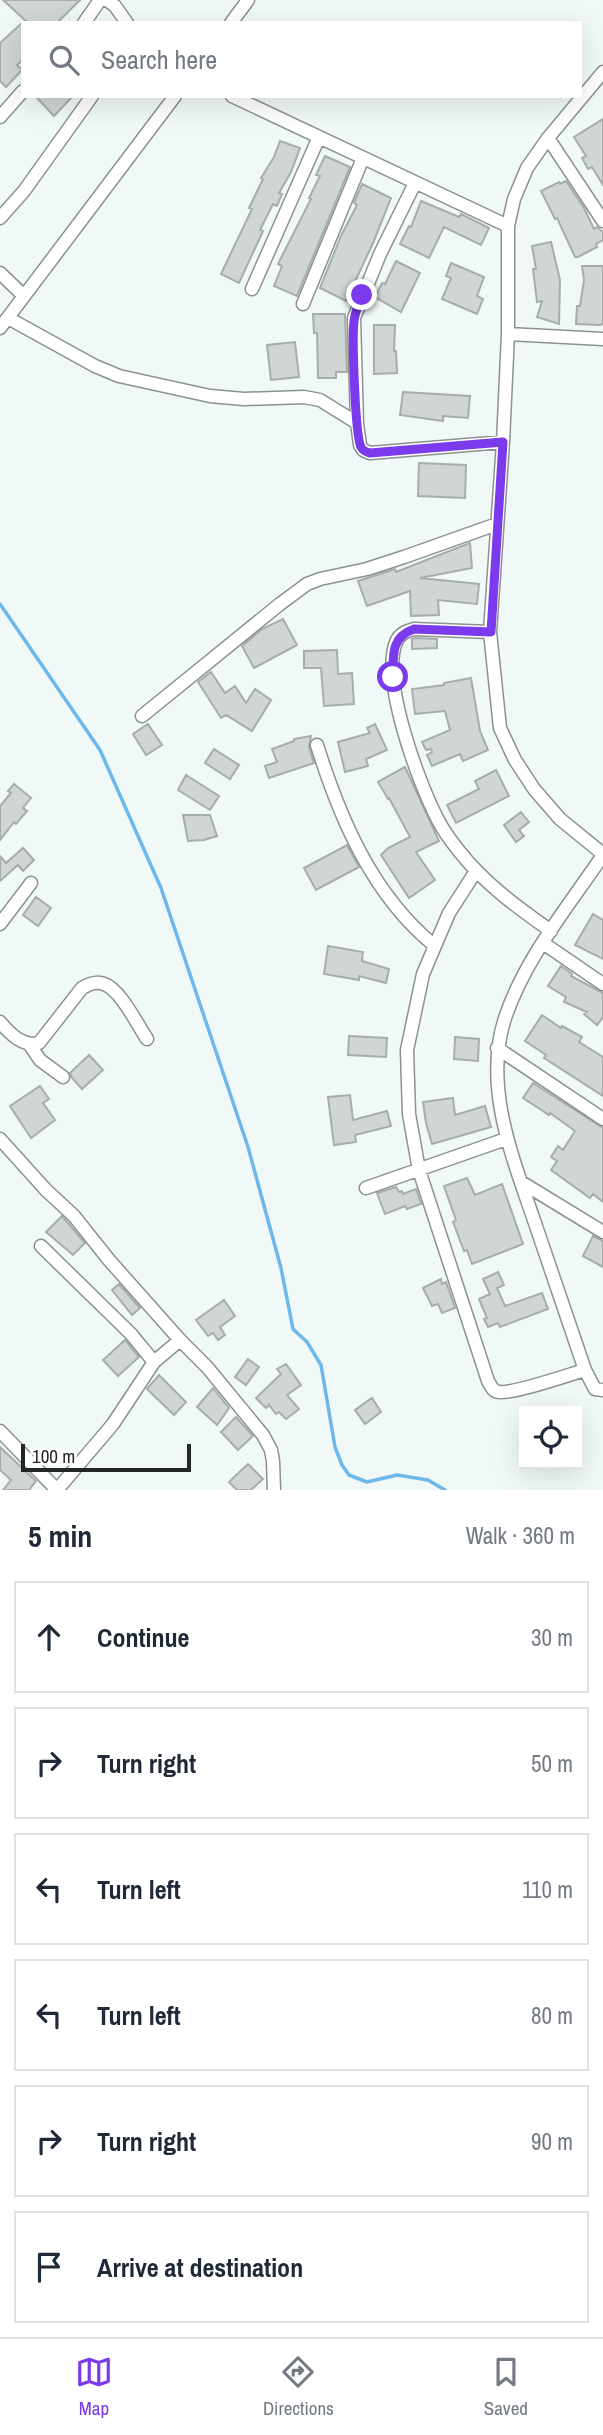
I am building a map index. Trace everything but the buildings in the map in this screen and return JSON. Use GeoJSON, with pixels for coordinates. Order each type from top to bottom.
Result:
{"type":"FeatureCollection","features":[{"type":"Feature","properties":{"kind":"street"},"geometry":{"type":"LineString","coordinates":[[85,21],[100,0]]}},
{"type":"Feature","properties":{"kind":"street"},"geometry":{"type":"LineString","coordinates":[[107,0],[126,21]]}},
{"type":"Feature","properties":{"kind":"street"},"geometry":{"type":"LineString","coordinates":[[232,21],[248,0]]}},
{"type":"Feature","properties":{"kind":"street"},"geometry":{"type":"LineString","coordinates":[[582,97],[603,72]]}},
{"type":"Feature","properties":{"kind":"street"},"geometry":{"type":"LineString","coordinates":[[0,117],[21,93]]}},
{"type":"Feature","properties":{"kind":"street"},"geometry":{"type":"LineString","coordinates":[[0,218],[24,191],[91,98]]}},
{"type":"Feature","properties":{"kind":"street"},"geometry":{"type":"LineString","coordinates":[[173,98],[4,323],[119,376],[210,396],[244,399],[304,397],[320,400],[357,423]]}},
{"type":"Feature","properties":{"kind":"street"},"geometry":{"type":"LineString","coordinates":[[236,98],[508,226]]}},
{"type":"Feature","properties":{"kind":"street"},"geometry":{"type":"LineString","coordinates":[[581,98],[527,168],[514,200],[508,226],[508,334],[491,632],[500,728],[514,760],[534,789],[560,818],[603,855],[523,973],[505,1018],[497,1048],[498,1091],[506,1139],[585,1370],[599,1390]]}},
{"type":"Feature","properties":{"kind":"street"},"geometry":{"type":"LineString","coordinates":[[252,289],[319,137]]}},
{"type":"Feature","properties":{"kind":"street"},"geometry":{"type":"LineString","coordinates":[[548,138],[603,221]]}},
{"type":"Feature","properties":{"kind":"street"},"geometry":{"type":"LineString","coordinates":[[303,304],[363,158]]}},
{"type":"Feature","properties":{"kind":"street"},"geometry":{"type":"LineString","coordinates":[[415,183],[380,254],[354,318],[360,445],[370,453],[503,442]]}},
{"type":"Feature","properties":{"kind":"street"},"geometry":{"type":"LineString","coordinates":[[0,273],[24,296]]}},
{"type":"Feature","properties":{"kind":"street"},"geometry":{"type":"LineString","coordinates":[[508,334],[603,339]]}},
{"type":"Feature","properties":{"kind":"street"},"geometry":{"type":"LineString","coordinates":[[142,716],[307,584],[367,569],[497,524]]}},
{"type":"Feature","properties":{"kind":"street"},"geometry":{"type":"LineString","coordinates":[[491,632],[414,629],[403,632],[397,640],[393,657],[393,677],[407,749],[438,820],[476,871],[517,907],[551,931]]}},
{"type":"Feature","properties":{"kind":"street"},"geometry":{"type":"LineString","coordinates":[[317,745],[330,786],[350,832],[376,880],[401,915],[435,946]]}},
{"type":"Feature","properties":{"kind":"street"},"geometry":{"type":"LineString","coordinates":[[476,871],[449,913],[423,974],[407,1050],[409,1114],[419,1170],[488,1381],[494,1390],[515,1390],[585,1370]]}},
{"type":"Feature","properties":{"kind":"street"},"geometry":{"type":"LineString","coordinates":[[0,924],[31,883]]}},
{"type":"Feature","properties":{"kind":"street"},"geometry":{"type":"LineString","coordinates":[[543,943],[603,984]]}},
{"type":"Feature","properties":{"kind":"street"},"geometry":{"type":"LineString","coordinates":[[0,1022],[24,1043],[39,1043],[82,988],[102,982],[113,989],[147,1038]]}},
{"type":"Feature","properties":{"kind":"street"},"geometry":{"type":"LineString","coordinates":[[30,1045],[40,1060],[62,1077]]}},
{"type":"Feature","properties":{"kind":"street"},"geometry":{"type":"LineString","coordinates":[[497,1048],[603,1119]]}},
{"type":"Feature","properties":{"kind":"street"},"geometry":{"type":"LineString","coordinates":[[0,1139],[46,1190],[74,1216],[109,1260],[180,1340],[208,1367],[263,1435],[271,1450],[274,1490]]}},
{"type":"Feature","properties":{"kind":"street"},"geometry":{"type":"LineString","coordinates":[[366,1188],[506,1139]]}},
{"type":"Feature","properties":{"kind":"street"},"geometry":{"type":"LineString","coordinates":[[521,1182],[603,1232]]}},
{"type":"Feature","properties":{"kind":"street"},"geometry":{"type":"LineString","coordinates":[[41,1246],[131,1334],[155,1362]]}},
{"type":"Feature","properties":{"kind":"street"},"geometry":{"type":"LineString","coordinates":[[0,1431],[57,1490],[113,1424],[155,1362],[180,1340]]}},
{"type":"Feature","properties":{"kind":"waterway"},"geometry":{"type":"LineString","coordinates":[[0,604],[100,750],[161,888],[248,1147],[281,1268],[293,1329],[307,1342],[321,1365],[335,1447],[342,1465],[349,1475],[367,1482],[397,1475],[428,1480],[445,1490]]}},
{"type":"Feature","properties":{"kind":"route"},"geometry":{"type":"LineString","coordinates":[[362,295],[354,318],[353,341],[357,423],[363,450],[370,453],[503,442],[491,632],[414,629],[403,632],[397,640],[393,657],[393,677]]}}]}
